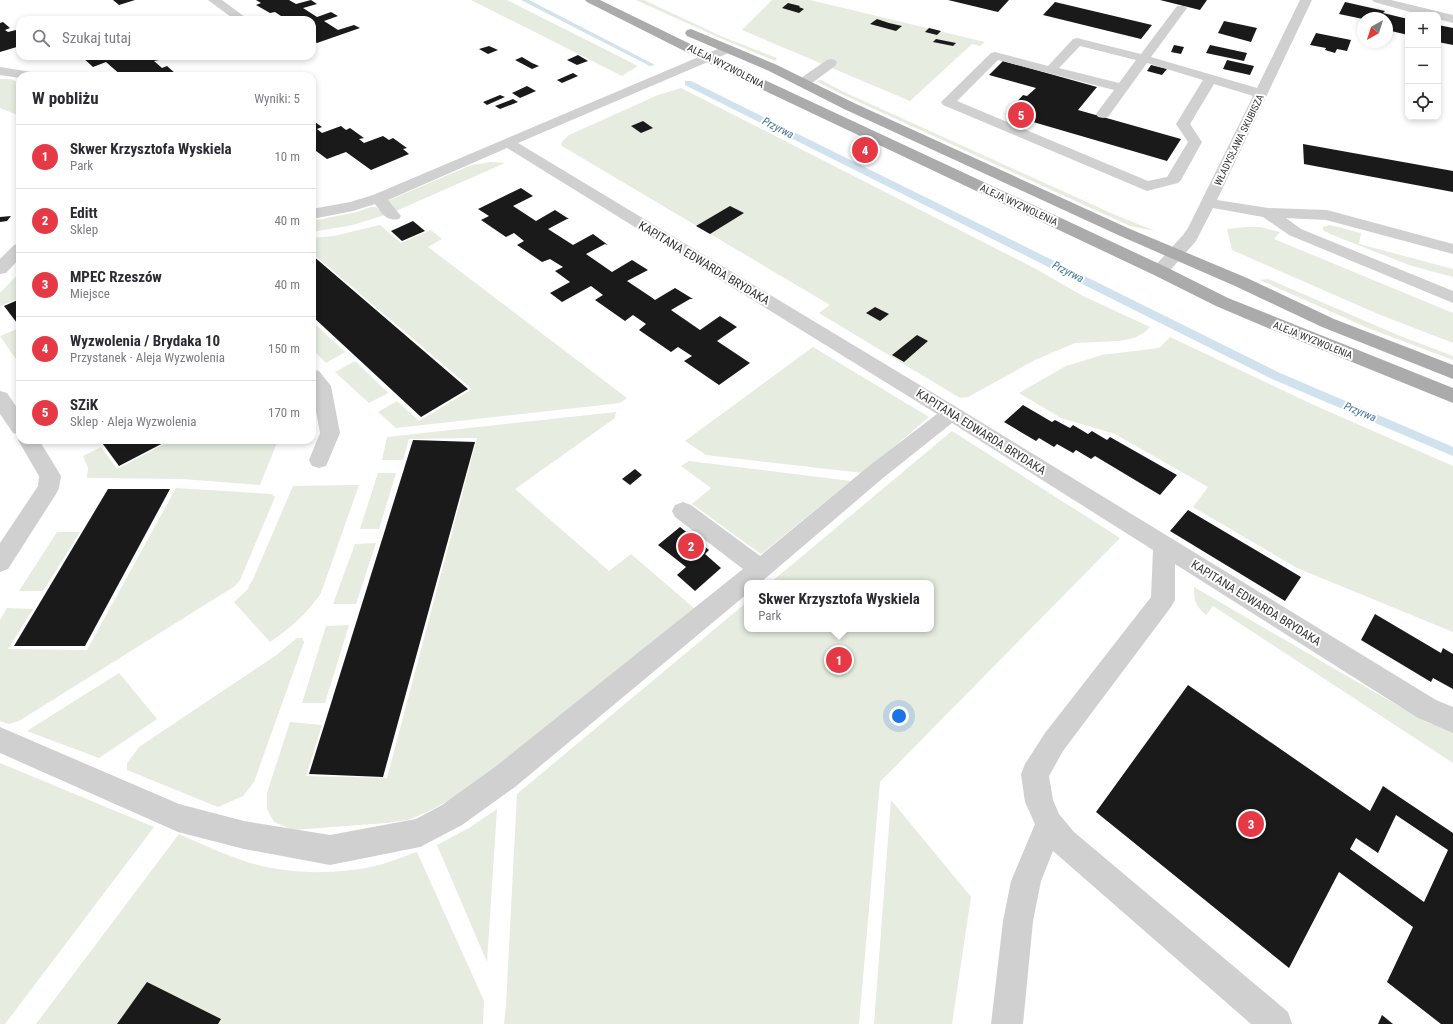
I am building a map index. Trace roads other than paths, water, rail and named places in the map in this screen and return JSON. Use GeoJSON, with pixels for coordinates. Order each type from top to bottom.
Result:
{"type":"FeatureCollection","features":[{"type":"Feature","properties":{"kind":"main road","name":"ALEJA WYZWOLENIA"},"geometry":{"type":"LineString","coordinates":[[591,0],[751,79],[1160,271],[1222,302],[1453,396]]}},
{"type":"Feature","properties":{"kind":"main road","name":"ALEJA WYZWOLENIA"},"geometry":{"type":"LineString","coordinates":[[620,0],[727,49],[773,68],[863,113],[1124,232],[1175,253],[1328,322],[1453,372]]}},
{"type":"Feature","properties":{"kind":"street"},"geometry":{"type":"LineString","coordinates":[[214,0],[237,16]]}},
{"type":"Feature","properties":{"kind":"street","name":"WŁADYSŁAWA SKUBISZA"},"geometry":{"type":"LineString","coordinates":[[1160,271],[1190,238],[1306,0]]}},
{"type":"Feature","properties":{"kind":"street"},"geometry":{"type":"LineString","coordinates":[[1378,0],[1423,12]]}},
{"type":"Feature","properties":{"kind":"street"},"geometry":{"type":"LineString","coordinates":[[1103,114],[1181,8]]}},
{"type":"Feature","properties":{"kind":"street"},"geometry":{"type":"LineString","coordinates":[[1441,17],[1453,19]]}},
{"type":"Feature","properties":{"kind":"street"},"geometry":{"type":"LineString","coordinates":[[1051,70],[1077,42],[1211,78],[1261,94]]}},
{"type":"Feature","properties":{"kind":"street"},"geometry":{"type":"LineString","coordinates":[[316,211],[378,198],[727,49]]}},
{"type":"Feature","properties":{"kind":"street"},"geometry":{"type":"LineString","coordinates":[[1122,88],[995,56],[948,102],[1147,186],[1173,180],[1195,142],[1183,124],[1211,78]]}},
{"type":"Feature","properties":{"kind":"street"},"geometry":{"type":"LineString","coordinates":[[803,83],[831,63]]}},
{"type":"Feature","properties":{"kind":"street"},"geometry":{"type":"LineString","coordinates":[[0,71],[16,74]]}},
{"type":"Feature","properties":{"kind":"street","name":"KAPITANA EDWARDA BRYDAKA"},"geometry":{"type":"LineString","coordinates":[[508,143],[951,413],[1427,709],[1453,720]]}},
{"type":"Feature","properties":{"kind":"street"},"geometry":{"type":"LineString","coordinates":[[378,198],[393,216]]}},
{"type":"Feature","properties":{"kind":"street"},"geometry":{"type":"LineString","coordinates":[[1208,203],[1268,213],[1327,215],[1453,248]]}},
{"type":"Feature","properties":{"kind":"street"},"geometry":{"type":"LineString","coordinates":[[1268,213],[1295,232],[1453,297]]}},
{"type":"Feature","properties":{"kind":"street"},"geometry":{"type":"LineString","coordinates":[[0,250],[16,248]]}},
{"type":"Feature","properties":{"kind":"street"},"geometry":{"type":"LineString","coordinates":[[0,269],[16,252]]}},
{"type":"Feature","properties":{"kind":"street"},"geometry":{"type":"LineString","coordinates":[[316,380],[321,386],[330,433],[319,460]]}},
{"type":"Feature","properties":{"kind":"street"},"geometry":{"type":"LineString","coordinates":[[0,398],[16,422]]}},
{"type":"Feature","properties":{"kind":"street"},"geometry":{"type":"LineString","coordinates":[[747,580],[876,472],[951,413]]}},
{"type":"Feature","properties":{"kind":"street"},"geometry":{"type":"LineString","coordinates":[[0,562],[48,488],[50,476],[31,444]]}},
{"type":"Feature","properties":{"kind":"street"},"geometry":{"type":"LineString","coordinates":[[683,511],[760,569]]}},
{"type":"Feature","properties":{"kind":"street"},"geometry":{"type":"LineString","coordinates":[[1164,546],[1164,600],[1054,742],[1035,774],[1038,802],[1048,824],[1064,842],[1276,1024]]}},
{"type":"Feature","properties":{"kind":"street"},"geometry":{"type":"LineString","coordinates":[[0,740],[178,818],[244,835],[330,850],[420,833],[452,815],[505,777],[744,582]]}},
{"type":"Feature","properties":{"kind":"street"},"geometry":{"type":"LineString","coordinates":[[1007,1024],[1018,921],[1026,881],[1048,824]]}},
{"type":"Feature","properties":{"kind":"waterway","name":"Przyrwa"},"geometry":{"type":"LineString","coordinates":[[524,0],[652,65]]}},
{"type":"Feature","properties":{"kind":"waterway","name":"Przyrwa"},"geometry":{"type":"LineString","coordinates":[[688,83],[1276,376],[1453,452]]}},
{"type":"Feature","properties":{"kind":"place","name":"SZiK"},"geometry":{"type":"Point","coordinates":[1021,115]}},
{"type":"Feature","properties":{"kind":"place","name":"Wyzwolenia / Brydaka 10"},"geometry":{"type":"Point","coordinates":[865,150]}},
{"type":"Feature","properties":{"kind":"place","name":"Editt"},"geometry":{"type":"Point","coordinates":[691,546]}},
{"type":"Feature","properties":{"kind":"place","name":"Skwer Krzysztofa Wyskiela"},"geometry":{"type":"Point","coordinates":[839,660]}},
{"type":"Feature","properties":{"kind":"place","name":"MPEC Rzeszów"},"geometry":{"type":"Point","coordinates":[1251,824]}}]}
